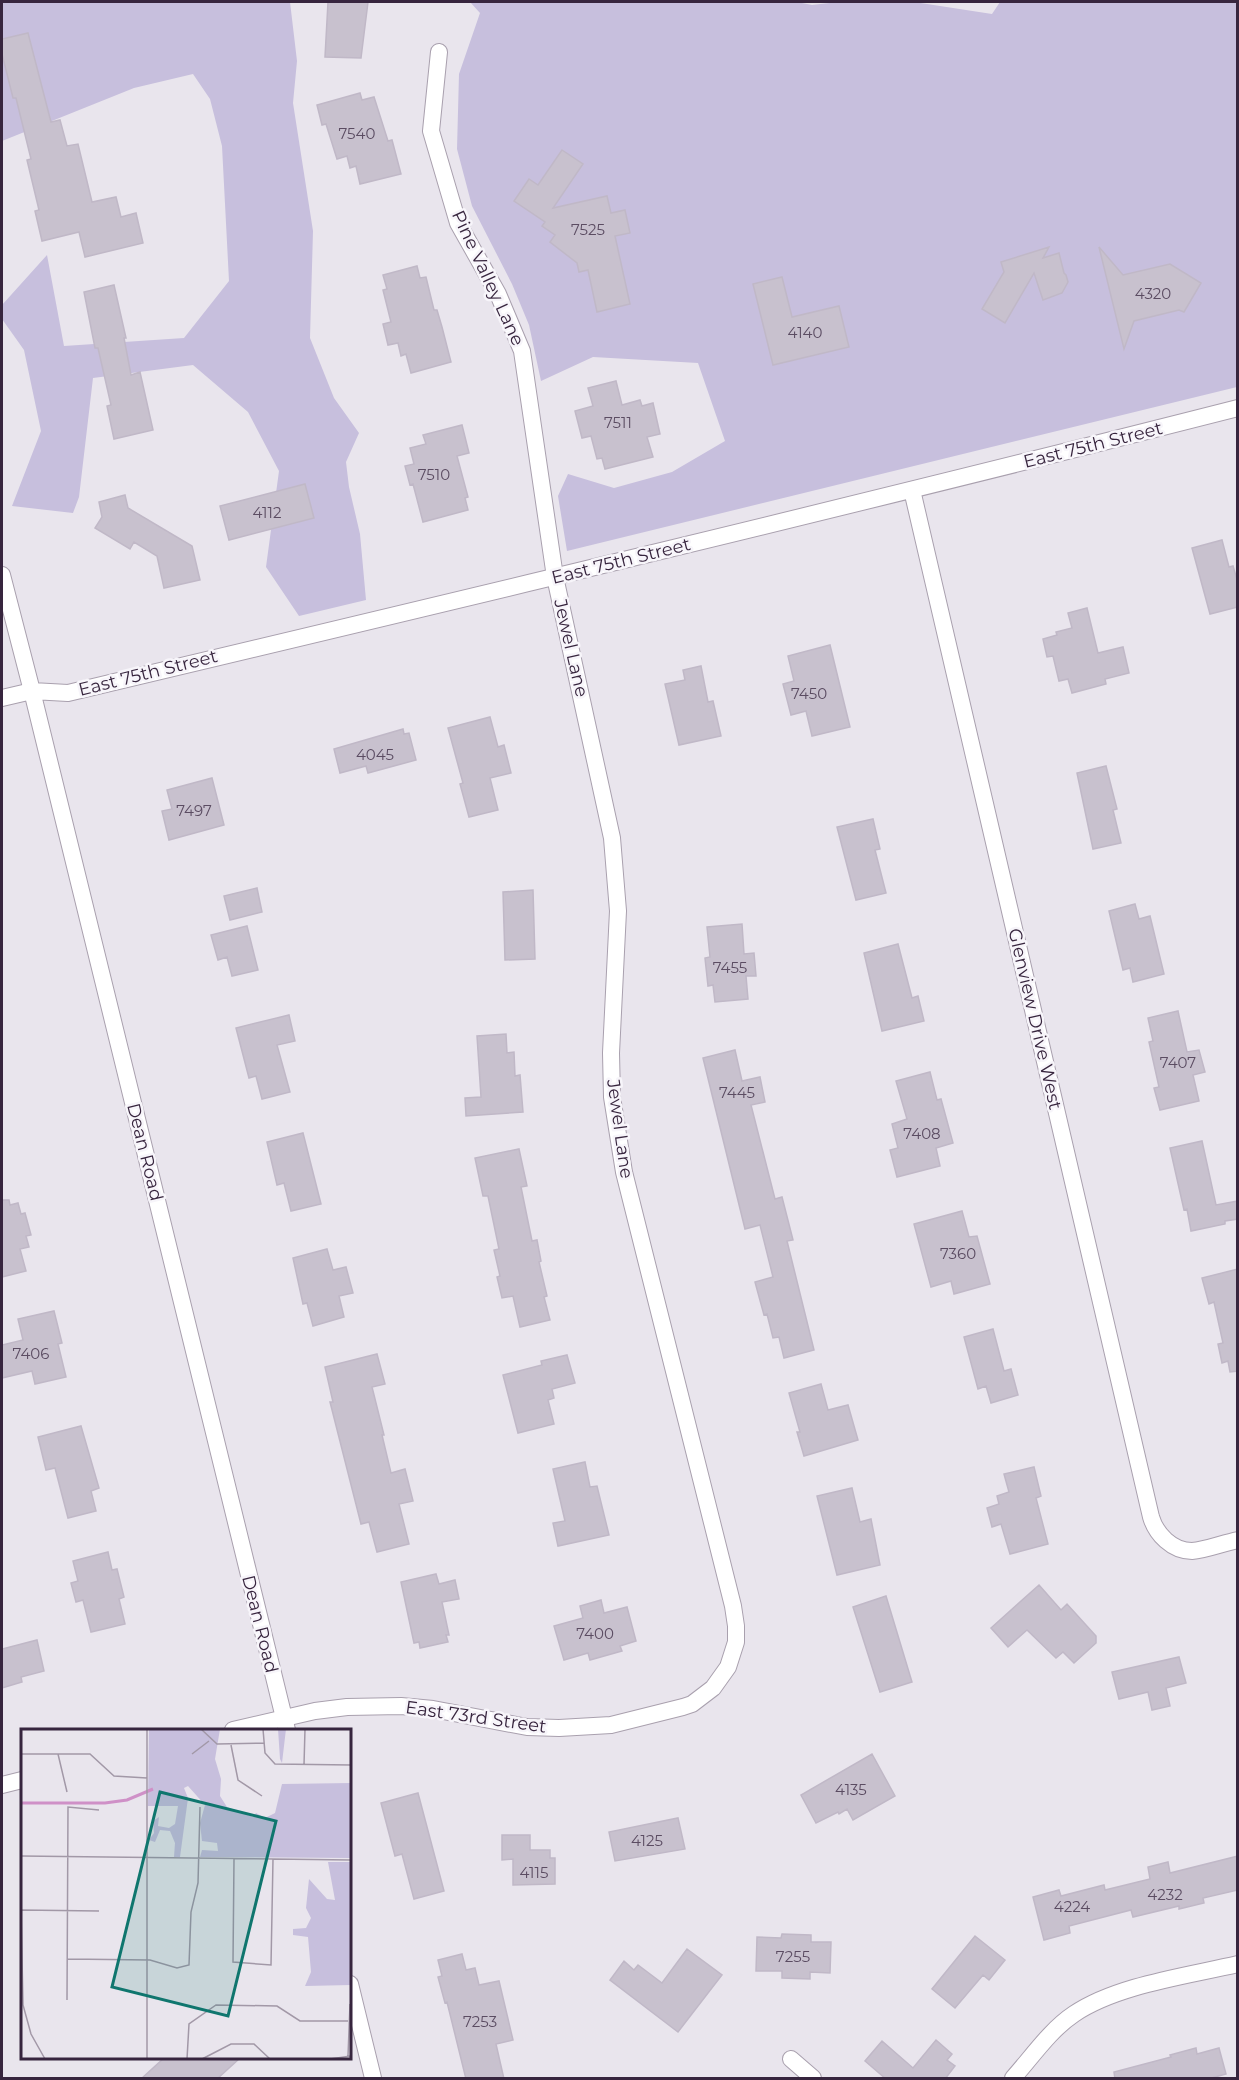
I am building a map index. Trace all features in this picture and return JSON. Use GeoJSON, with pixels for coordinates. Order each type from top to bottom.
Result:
{"type":"FeatureCollection","features":[{"type":"Feature","properties":{"kind":"street","name":"Pine Valley Lane"},"geometry":{"type":"LineString","coordinates":[[439,52],[431,131],[458,223],[498,294],[522,351],[555,578]]}},
{"type":"Feature","properties":{"kind":"street","name":"East 75th Street"},"geometry":{"type":"LineString","coordinates":[[2,698],[32,691],[68,693],[324,630],[555,578],[1238,408]]}},
{"type":"Feature","properties":{"kind":"street","name":"Glenview Drive West"},"geometry":{"type":"LineString","coordinates":[[912,490],[1154,1527],[1168,1543],[1192,1551],[1238,1540]]}},
{"type":"Feature","properties":{"kind":"street","name":"Dean Road"},"geometry":{"type":"LineString","coordinates":[[2,575],[285,1725]]}},
{"type":"Feature","properties":{"kind":"street","name":"Jewel Lane"},"geometry":{"type":"LineString","coordinates":[[555,578],[607,807],[615,859],[618,932],[611,1053],[612,1097],[616,1130],[624,1172],[733,1606],[736,1642],[725,1671]]}},
{"type":"Feature","properties":{"kind":"street","name":"East 73rd Street"},"geometry":{"type":"LineString","coordinates":[[250,1729],[285,1725],[315,1711],[347,1707],[401,1706],[433,1709],[527,1727],[611,1725],[692,1704],[713,1688],[725,1671]]}},
{"type":"Feature","properties":{"kind":"street"},"geometry":{"type":"LineString","coordinates":[[2,1785],[21,1780]]}},
{"type":"Feature","properties":{"kind":"street"},"geometry":{"type":"LineString","coordinates":[[1013,2079],[1048,2037],[1072,2015],[1090,2004],[1130,1989],[1238,1964]]}},
{"type":"Feature","properties":{"kind":"street"},"geometry":{"type":"LineString","coordinates":[[351,1988],[373,2079]]}},
{"type":"Feature","properties":{"kind":"street"},"geometry":{"type":"LineString","coordinates":[[791,2060],[813,2079]]}},
{"type":"Feature","properties":{"kind":"shaded area"},"geometry":{"type":"Polygon","coordinates":[[[2,2],[290,2],[297,61],[293,103],[313,231],[310,338],[334,398],[359,433],[346,462],[349,487],[360,534],[366,600],[299,616],[266,567],[279,471],[248,412],[193,365],[93,378],[79,497],[73,513],[12,506],[41,431],[24,350],[2,319],[2,305],[47,255],[64,346],[184,338],[229,281],[222,146],[210,99],[193,74],[134,88],[2,141],[2,2]]]}},
{"type":"Feature","properties":{"kind":"shaded area"},"geometry":{"type":"Polygon","coordinates":[[[470,2],[797,2],[812,5],[838,2],[914,2],[992,14],[1000,2],[1237,2],[1237,387],[567,551],[558,496],[568,474],[614,488],[672,472],[725,441],[698,363],[593,357],[541,381],[529,325],[512,284],[472,206],[457,149],[459,74],[480,13],[470,2]]]}},
{"type":"Feature","properties":{"kind":"building"},"geometry":{"type":"Polygon","coordinates":[[[328,2],[368,2],[361,58],[325,57],[328,2]]]}},
{"type":"Feature","properties":{"kind":"building"},"geometry":{"type":"Polygon","coordinates":[[[28,33],[51,122],[60,120],[67,146],[78,144],[92,202],[116,197],[121,217],[136,213],[143,243],[85,257],[79,232],[42,241],[35,211],[39,210],[27,160],[31,159],[2,54],[2,39],[28,33]]]}},
{"type":"Feature","properties":{"kind":"building"},"geometry":{"type":"Polygon","coordinates":[[[360,93],[362,100],[374,97],[388,141],[392,140],[401,174],[360,184],[356,166],[350,168],[347,156],[337,159],[326,124],[322,125],[317,105],[360,93]]]}},
{"type":"Feature","properties":{"kind":"building"},"geometry":{"type":"Polygon","coordinates":[[[562,150],[583,164],[553,208],[607,196],[611,213],[625,210],[630,233],[615,236],[630,304],[597,312],[588,270],[579,272],[577,263],[550,242],[555,235],[542,226],[545,222],[514,201],[529,179],[538,185],[562,150]]]}},
{"type":"Feature","properties":{"kind":"building"},"geometry":{"type":"Polygon","coordinates":[[[1049,247],[1043,258],[1059,253],[1068,282],[1062,293],[1043,300],[1034,273],[1005,323],[982,309],[1004,272],[1001,262],[1049,247]]]}},
{"type":"Feature","properties":{"kind":"building"},"geometry":{"type":"Polygon","coordinates":[[[1099,247],[1123,275],[1170,264],[1201,283],[1184,312],[1179,310],[1134,321],[1124,349],[1099,247]]]}},
{"type":"Feature","properties":{"kind":"building"},"geometry":{"type":"Polygon","coordinates":[[[417,266],[420,278],[426,277],[451,362],[411,373],[406,354],[401,356],[398,343],[388,345],[383,324],[391,322],[383,290],[387,289],[383,275],[417,266]]]}},
{"type":"Feature","properties":{"kind":"building"},"geometry":{"type":"Polygon","coordinates":[[[782,277],[792,317],[839,306],[849,347],[773,365],[753,284],[782,277]]]}},
{"type":"Feature","properties":{"kind":"building"},"geometry":{"type":"Polygon","coordinates":[[[114,285],[126,338],[124,338],[131,375],[140,372],[153,430],[114,439],[107,406],[111,405],[98,348],[95,348],[84,292],[114,285]]]}},
{"type":"Feature","properties":{"kind":"building"},"geometry":{"type":"Polygon","coordinates":[[[616,381],[622,405],[640,400],[642,406],[653,403],[660,434],[647,437],[653,457],[605,469],[602,458],[597,459],[591,436],[582,438],[575,411],[593,406],[588,388],[616,381]]]}},
{"type":"Feature","properties":{"kind":"building"},"geometry":{"type":"Polygon","coordinates":[[[462,425],[469,453],[457,456],[468,497],[465,498],[468,510],[423,522],[413,484],[410,485],[405,466],[414,464],[410,448],[426,444],[423,435],[462,425]]]}},
{"type":"Feature","properties":{"kind":"building"},"geometry":{"type":"Polygon","coordinates":[[[305,484],[314,518],[229,540],[220,506],[305,484]]]}},
{"type":"Feature","properties":{"kind":"building"},"geometry":{"type":"Polygon","coordinates":[[[125,495],[128,508],[192,546],[200,580],[164,588],[157,556],[134,542],[130,549],[95,528],[102,517],[99,502],[125,495]]]}},
{"type":"Feature","properties":{"kind":"building"},"geometry":{"type":"Polygon","coordinates":[[[1222,540],[1229,567],[1233,566],[1238,583],[1238,607],[1210,614],[1192,548],[1222,540]]]}},
{"type":"Feature","properties":{"kind":"building"},"geometry":{"type":"Polygon","coordinates":[[[1087,608],[1098,653],[1123,647],[1129,673],[1105,679],[1106,684],[1072,693],[1068,679],[1059,681],[1053,656],[1047,657],[1043,639],[1057,635],[1056,632],[1072,628],[1068,613],[1087,608]]]}},
{"type":"Feature","properties":{"kind":"building"},"geometry":{"type":"Polygon","coordinates":[[[830,645],[850,727],[812,736],[806,711],[791,715],[783,684],[794,681],[788,656],[830,645]]]}},
{"type":"Feature","properties":{"kind":"building"},"geometry":{"type":"Polygon","coordinates":[[[701,666],[708,702],[713,701],[721,736],[679,745],[665,684],[685,680],[683,670],[701,666]]]}},
{"type":"Feature","properties":{"kind":"building"},"geometry":{"type":"Polygon","coordinates":[[[490,717],[498,747],[504,745],[511,773],[490,778],[498,810],[469,817],[460,784],[463,783],[448,728],[490,717]]]}},
{"type":"Feature","properties":{"kind":"building"},"geometry":{"type":"Polygon","coordinates":[[[403,729],[404,734],[409,733],[416,760],[368,773],[366,766],[340,773],[334,749],[403,729]]]}},
{"type":"Feature","properties":{"kind":"building"},"geometry":{"type":"Polygon","coordinates":[[[1106,766],[1117,809],[1113,810],[1121,843],[1093,849],[1077,773],[1106,766]]]}},
{"type":"Feature","properties":{"kind":"building"},"geometry":{"type":"Polygon","coordinates":[[[212,778],[224,825],[169,840],[162,811],[172,809],[167,790],[212,778]]]}},
{"type":"Feature","properties":{"kind":"building"},"geometry":{"type":"Polygon","coordinates":[[[873,819],[880,849],[875,850],[886,893],[856,900],[837,827],[873,819]]]}},
{"type":"Feature","properties":{"kind":"building"},"geometry":{"type":"Polygon","coordinates":[[[257,888],[262,912],[230,920],[224,896],[257,888]]]}},
{"type":"Feature","properties":{"kind":"building"},"geometry":{"type":"Polygon","coordinates":[[[533,890],[535,959],[505,960],[503,892],[533,890]]]}},
{"type":"Feature","properties":{"kind":"building"},"geometry":{"type":"Polygon","coordinates":[[[1135,904],[1139,919],[1150,916],[1164,974],[1133,982],[1130,968],[1123,970],[1109,911],[1135,904]]]}},
{"type":"Feature","properties":{"kind":"building"},"geometry":{"type":"Polygon","coordinates":[[[742,924],[744,954],[754,953],[756,976],[746,976],[748,999],[715,1002],[713,985],[708,986],[705,958],[710,957],[707,927],[742,924]]]}},
{"type":"Feature","properties":{"kind":"building"},"geometry":{"type":"Polygon","coordinates":[[[247,926],[258,970],[232,976],[227,957],[218,960],[211,935],[247,926]]]}},
{"type":"Feature","properties":{"kind":"building"},"geometry":{"type":"Polygon","coordinates":[[[898,944],[912,998],[918,996],[924,1021],[882,1031],[864,953],[898,944]]]}},
{"type":"Feature","properties":{"kind":"building"},"geometry":{"type":"Polygon","coordinates":[[[1178,1011],[1187,1052],[1199,1050],[1205,1072],[1193,1075],[1199,1101],[1160,1110],[1154,1088],[1159,1087],[1149,1042],[1153,1041],[1148,1018],[1178,1011]]]}},
{"type":"Feature","properties":{"kind":"building"},"geometry":{"type":"Polygon","coordinates":[[[289,1015],[295,1041],[277,1045],[290,1092],[262,1099],[256,1076],[249,1078],[236,1028],[289,1015]]]}},
{"type":"Feature","properties":{"kind":"building"},"geometry":{"type":"Polygon","coordinates":[[[506,1034],[507,1053],[514,1052],[515,1076],[520,1075],[523,1112],[466,1116],[465,1098],[481,1097],[477,1036],[506,1034]]]}},
{"type":"Feature","properties":{"kind":"building"},"geometry":{"type":"Polygon","coordinates":[[[735,1050],[742,1081],[760,1077],[765,1102],[751,1105],[775,1199],[782,1197],[793,1240],[787,1241],[814,1350],[784,1358],[779,1337],[773,1338],[767,1314],[764,1315],[755,1282],[773,1277],[760,1225],[745,1229],[703,1058],[735,1050]]]}},
{"type":"Feature","properties":{"kind":"building"},"geometry":{"type":"Polygon","coordinates":[[[930,1072],[937,1100],[941,1099],[953,1143],[936,1148],[940,1166],[897,1177],[890,1150],[898,1148],[892,1124],[907,1119],[896,1081],[930,1072]]]}},
{"type":"Feature","properties":{"kind":"building"},"geometry":{"type":"Polygon","coordinates":[[[303,1133],[321,1204],[291,1211],[284,1183],[277,1185],[267,1142],[303,1133]]]}},
{"type":"Feature","properties":{"kind":"building"},"geometry":{"type":"Polygon","coordinates":[[[1202,1141],[1216,1205],[1238,1201],[1238,1219],[1191,1231],[1170,1148],[1202,1141]]]}},
{"type":"Feature","properties":{"kind":"building"},"geometry":{"type":"Polygon","coordinates":[[[519,1149],[527,1186],[521,1187],[532,1241],[537,1240],[541,1261],[539,1262],[547,1296],[544,1297],[550,1320],[520,1327],[513,1296],[502,1298],[494,1250],[499,1249],[488,1196],[483,1196],[475,1158],[519,1149]]]}},
{"type":"Feature","properties":{"kind":"building"},"geometry":{"type":"Polygon","coordinates":[[[2,1200],[9,1200],[10,1205],[18,1203],[21,1214],[25,1213],[31,1235],[26,1236],[29,1247],[20,1249],[26,1271],[2,1277],[2,1200]]]}},
{"type":"Feature","properties":{"kind":"building"},"geometry":{"type":"Polygon","coordinates":[[[962,1211],[969,1237],[977,1236],[990,1284],[954,1294],[951,1281],[931,1287],[914,1224],[962,1211]]]}},
{"type":"Feature","properties":{"kind":"building"},"geometry":{"type":"Polygon","coordinates":[[[327,1249],[333,1270],[346,1267],[353,1293],[339,1296],[344,1317],[313,1326],[307,1303],[303,1304],[293,1258],[327,1249]]]}},
{"type":"Feature","properties":{"kind":"building"},"geometry":{"type":"Polygon","coordinates":[[[1238,1269],[1238,1371],[1230,1372],[1228,1361],[1222,1363],[1218,1344],[1223,1343],[1214,1302],[1209,1304],[1202,1278],[1238,1269]]]}},
{"type":"Feature","properties":{"kind":"building"},"geometry":{"type":"Polygon","coordinates":[[[54,1311],[62,1343],[58,1344],[66,1377],[35,1384],[32,1371],[2,1378],[2,1345],[23,1340],[18,1319],[54,1311]]]}},
{"type":"Feature","properties":{"kind":"building"},"geometry":{"type":"Polygon","coordinates":[[[993,1329],[1004,1371],[1011,1369],[1018,1395],[991,1403],[986,1386],[978,1389],[964,1337],[993,1329]]]}},
{"type":"Feature","properties":{"kind":"building"},"geometry":{"type":"Polygon","coordinates":[[[377,1354],[385,1384],[372,1387],[391,1473],[405,1469],[413,1501],[399,1504],[409,1544],[377,1552],[369,1522],[361,1524],[330,1402],[333,1402],[325,1367],[377,1354]]]}},
{"type":"Feature","properties":{"kind":"building"},"geometry":{"type":"Polygon","coordinates":[[[567,1355],[575,1383],[552,1389],[554,1398],[548,1400],[554,1424],[518,1433],[503,1375],[542,1365],[541,1361],[567,1355]]]}},
{"type":"Feature","properties":{"kind":"building"},"geometry":{"type":"Polygon","coordinates":[[[821,1384],[828,1410],[848,1405],[858,1440],[804,1456],[789,1393],[821,1384]]]}},
{"type":"Feature","properties":{"kind":"building"},"geometry":{"type":"Polygon","coordinates":[[[81,1426],[99,1488],[91,1491],[96,1511],[68,1518],[55,1468],[46,1470],[38,1437],[81,1426]]]}},
{"type":"Feature","properties":{"kind":"building"},"geometry":{"type":"Polygon","coordinates":[[[585,1462],[590,1487],[597,1486],[609,1535],[558,1546],[553,1523],[565,1521],[553,1469],[585,1462]]]}},
{"type":"Feature","properties":{"kind":"building"},"geometry":{"type":"Polygon","coordinates":[[[1034,1467],[1041,1496],[1036,1498],[1048,1544],[1010,1554],[1001,1524],[992,1527],[987,1508],[999,1504],[997,1496],[1009,1492],[1004,1474],[1034,1467]]]}},
{"type":"Feature","properties":{"kind":"building"},"geometry":{"type":"Polygon","coordinates":[[[852,1488],[860,1522],[871,1519],[880,1565],[837,1575],[817,1496],[852,1488]]]}},
{"type":"Feature","properties":{"kind":"building"},"geometry":{"type":"Polygon","coordinates":[[[108,1552],[112,1570],[117,1569],[124,1597],[119,1599],[125,1624],[91,1632],[83,1600],[76,1602],[71,1583],[78,1581],[73,1561],[108,1552]]]}},
{"type":"Feature","properties":{"kind":"building"},"geometry":{"type":"Polygon","coordinates":[[[436,1574],[439,1584],[455,1580],[459,1599],[442,1602],[449,1635],[446,1635],[448,1642],[420,1648],[419,1642],[414,1643],[401,1582],[436,1574]]]}},
{"type":"Feature","properties":{"kind":"building"},"geometry":{"type":"Polygon","coordinates":[[[1039,1585],[1061,1610],[1067,1604],[1096,1636],[1096,1643],[1074,1663],[1063,1652],[1056,1658],[1027,1630],[1008,1647],[991,1628],[1039,1585]]]}},
{"type":"Feature","properties":{"kind":"building"},"geometry":{"type":"Polygon","coordinates":[[[886,1596],[912,1682],[880,1692],[853,1607],[886,1596]]]}},
{"type":"Feature","properties":{"kind":"building"},"geometry":{"type":"Polygon","coordinates":[[[601,1600],[604,1613],[627,1607],[636,1641],[620,1646],[622,1651],[590,1660],[588,1653],[564,1660],[554,1626],[583,1618],[580,1606],[601,1600]]]}},
{"type":"Feature","properties":{"kind":"building"},"geometry":{"type":"Polygon","coordinates":[[[37,1640],[44,1671],[21,1677],[22,1682],[2,1688],[2,1649],[37,1640]]]}},
{"type":"Feature","properties":{"kind":"building"},"geometry":{"type":"Polygon","coordinates":[[[1179,1657],[1186,1683],[1166,1688],[1170,1706],[1152,1710],[1148,1692],[1119,1699],[1112,1672],[1179,1657]]]}},
{"type":"Feature","properties":{"kind":"building"},"geometry":{"type":"Polygon","coordinates":[[[872,1754],[895,1796],[853,1820],[847,1809],[816,1823],[801,1795],[872,1754]]]}},
{"type":"Feature","properties":{"kind":"building"},"geometry":{"type":"Polygon","coordinates":[[[418,1793],[444,1891],[414,1899],[402,1854],[395,1856],[381,1803],[418,1793]]]}},
{"type":"Feature","properties":{"kind":"building"},"geometry":{"type":"Polygon","coordinates":[[[678,1818],[685,1849],[615,1861],[609,1832],[678,1818]]]}},
{"type":"Feature","properties":{"kind":"building"},"geometry":{"type":"Polygon","coordinates":[[[502,1835],[530,1835],[530,1850],[550,1850],[550,1858],[555,1858],[555,1884],[513,1885],[513,1859],[502,1860],[502,1835]]]}},
{"type":"Feature","properties":{"kind":"building"},"geometry":{"type":"Polygon","coordinates":[[[1238,1856],[1238,1890],[1203,1898],[1204,1903],[1179,1909],[1179,1906],[1133,1917],[1131,1910],[1069,1926],[1070,1933],[1044,1940],[1033,1897],[1059,1890],[1061,1896],[1104,1885],[1105,1890],[1150,1879],[1148,1867],[1168,1862],[1170,1873],[1238,1856]]]}},
{"type":"Feature","properties":{"kind":"building"},"geometry":{"type":"Polygon","coordinates":[[[782,1934],[811,1935],[811,1942],[831,1942],[830,1973],[810,1972],[810,1979],[782,1978],[782,1971],[756,1971],[757,1937],[781,1938],[782,1934]]]}},
{"type":"Feature","properties":{"kind":"building"},"geometry":{"type":"Polygon","coordinates":[[[975,1936],[1005,1960],[989,1980],[983,1975],[955,2008],[932,1989],[975,1936]]]}},
{"type":"Feature","properties":{"kind":"building"},"geometry":{"type":"Polygon","coordinates":[[[687,1949],[722,1975],[678,2032],[610,1980],[624,1961],[634,1970],[638,1965],[662,1983],[687,1949]]]}},
{"type":"Feature","properties":{"kind":"building"},"geometry":{"type":"Polygon","coordinates":[[[462,1954],[466,1970],[475,1968],[479,1985],[499,1981],[513,2040],[496,2044],[504,2079],[466,2079],[447,2002],[445,2003],[438,1977],[442,1976],[438,1960],[462,1954]]]}},
{"type":"Feature","properties":{"kind":"building"},"geometry":{"type":"Polygon","coordinates":[[[936,2040],[952,2054],[947,2060],[955,2066],[945,2079],[886,2079],[865,2061],[882,2041],[913,2068],[936,2040]]]}},
{"type":"Feature","properties":{"kind":"building"},"geometry":{"type":"Polygon","coordinates":[[[1196,2048],[1197,2054],[1219,2048],[1226,2074],[1208,2079],[1115,2079],[1114,2072],[1196,2048]]]}},
{"type":"Feature","properties":{"kind":"building"},"geometry":{"type":"Polygon","coordinates":[[[163,2059],[239,2059],[217,2079],[141,2079],[163,2059]]]}}]}
